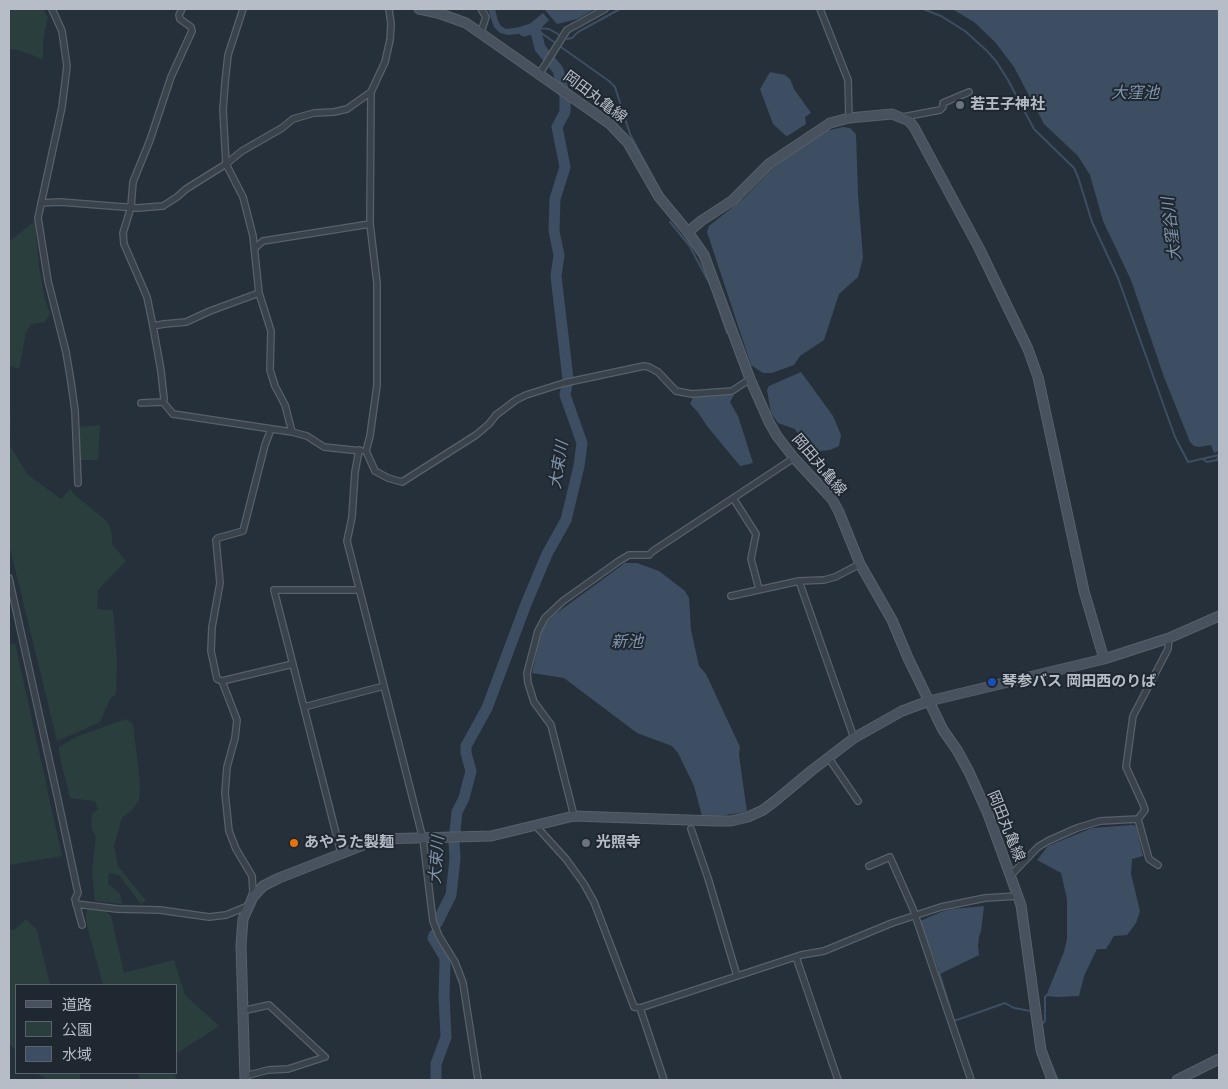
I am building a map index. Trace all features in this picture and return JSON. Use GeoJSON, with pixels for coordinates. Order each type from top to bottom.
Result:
{"type":"FeatureCollection","features":[{"type":"Feature","properties":{"kind":"street"},"geometry":{"type":"LineString","coordinates":[[52,9],[62,32],[67,66],[62,107],[38,218],[48,281],[66,352],[71,382],[78,482]]}},
{"type":"Feature","properties":{"kind":"street"},"geometry":{"type":"LineString","coordinates":[[182,9],[180,19],[191,26],[192,31],[170,77],[150,140],[134,182],[131,207],[123,233],[124,244],[146,297],[153,326],[163,402],[173,414],[292,432],[307,436],[324,447],[336,450],[362,451]]}},
{"type":"Feature","properties":{"kind":"street"},"geometry":{"type":"LineString","coordinates":[[243,9],[228,55],[223,110],[226,164],[243,197],[255,248],[258,293],[271,331],[270,370],[275,386],[285,405],[292,432]]}},
{"type":"Feature","properties":{"kind":"street"},"geometry":{"type":"LineString","coordinates":[[389,9],[391,24],[390,40],[385,62],[371,92],[370,224],[376,283],[377,385],[362,451],[354,472],[352,517],[347,541],[423,839],[433,921],[439,936],[455,962],[463,983],[478,1080]]}},
{"type":"Feature","properties":{"kind":"street","name":"岡田丸亀線"},"geometry":{"type":"LineString","coordinates":[[419,9],[450,17],[466,23],[481,32],[568,93],[620,133],[634,152],[659,197],[688,232],[708,262],[750,379],[768,422],[794,458],[832,499],[860,564],[892,620],[943,730],[969,772],[988,814],[1021,905],[1041,1050],[1052,1080]]}},
{"type":"Feature","properties":{"kind":"street"},"geometry":{"type":"LineString","coordinates":[[481,9],[486,17],[481,32]]}},
{"type":"Feature","properties":{"kind":"street"},"geometry":{"type":"LineString","coordinates":[[540,73],[567,30],[605,9]]}},
{"type":"Feature","properties":{"kind":"street"},"geometry":{"type":"LineString","coordinates":[[820,9],[848,80],[849,118]]}},
{"type":"Feature","properties":{"kind":"street"},"geometry":{"type":"LineString","coordinates":[[41,203],[60,202],[131,207],[163,206],[226,164],[242,151],[282,128],[292,119],[314,113],[347,109],[371,92]]}},
{"type":"Feature","properties":{"kind":"street"},"geometry":{"type":"LineString","coordinates":[[902,117],[940,110],[943,107],[943,103],[969,92]]}},
{"type":"Feature","properties":{"kind":"street"},"geometry":{"type":"LineString","coordinates":[[688,232],[733,200],[770,163],[837,120],[892,114],[902,117],[914,127],[979,248],[1028,349],[1038,377],[1084,591],[1104,659]]}},
{"type":"Feature","properties":{"kind":"street"},"geometry":{"type":"LineString","coordinates":[[255,248],[264,241],[370,224]]}},
{"type":"Feature","properties":{"kind":"street"},"geometry":{"type":"LineString","coordinates":[[153,326],[186,322],[258,293]]}},
{"type":"Feature","properties":{"kind":"street"},"geometry":{"type":"LineString","coordinates":[[362,451],[375,471],[388,478],[402,482],[476,435],[496,415],[516,400],[526,395],[566,383],[644,366],[658,372],[676,391],[692,394],[732,391],[750,379]]}},
{"type":"Feature","properties":{"kind":"street"},"geometry":{"type":"LineString","coordinates":[[141,402],[163,402]]}},
{"type":"Feature","properties":{"kind":"street"},"geometry":{"type":"LineString","coordinates":[[271,429],[265,445],[243,530],[216,540],[220,583],[212,627],[211,651],[217,679],[222,681],[293,664]]}},
{"type":"Feature","properties":{"kind":"street"},"geometry":{"type":"LineString","coordinates":[[574,816],[551,725],[534,702],[528,683],[527,672],[538,631],[545,618],[619,560],[629,555],[649,555],[794,458]]}},
{"type":"Feature","properties":{"kind":"street"},"geometry":{"type":"LineString","coordinates":[[733,498],[756,534],[751,559],[759,589]]}},
{"type":"Feature","properties":{"kind":"street"},"geometry":{"type":"LineString","coordinates":[[731,596],[800,581],[824,580],[835,577],[860,564]]}},
{"type":"Feature","properties":{"kind":"street"},"geometry":{"type":"LineString","coordinates":[[9,578],[78,892],[75,899],[82,926]]}},
{"type":"Feature","properties":{"kind":"street"},"geometry":{"type":"LineString","coordinates":[[800,581],[854,738]]}},
{"type":"Feature","properties":{"kind":"street"},"geometry":{"type":"LineString","coordinates":[[341,853],[274,590],[359,590]]}},
{"type":"Feature","properties":{"kind":"street"},"geometry":{"type":"LineString","coordinates":[[76,904],[117,909],[160,910],[209,917],[226,915],[247,908],[253,897],[263,886],[292,872],[379,839],[491,836],[574,816],[731,821],[748,817],[769,806],[854,738],[885,720],[929,701],[1104,659],[1169,638],[1219,616]]}},
{"type":"Feature","properties":{"kind":"street"},"geometry":{"type":"LineString","coordinates":[[1158,865],[1149,859],[1138,820],[1144,810],[1143,804],[1126,768],[1133,716],[1168,649],[1169,638]]}},
{"type":"Feature","properties":{"kind":"street"},"geometry":{"type":"LineString","coordinates":[[222,681],[237,720],[235,738],[227,768],[225,793],[230,831],[236,849],[252,876],[253,892],[243,919],[241,938],[242,1011],[245,1078],[268,1070],[288,1069],[325,1057],[269,1006],[242,1011]]}},
{"type":"Feature","properties":{"kind":"street"},"geometry":{"type":"LineString","coordinates":[[304,707],[384,686]]}},
{"type":"Feature","properties":{"kind":"street"},"geometry":{"type":"LineString","coordinates":[[828,757],[858,801]]}},
{"type":"Feature","properties":{"kind":"street"},"geometry":{"type":"LineString","coordinates":[[1011,875],[1038,847],[1048,840],[1094,823],[1112,820],[1138,820]]}},
{"type":"Feature","properties":{"kind":"street"},"geometry":{"type":"LineString","coordinates":[[536,826],[566,859],[584,884],[594,902],[634,1007],[640,1008],[801,955],[824,951],[892,923],[941,907],[985,898],[1018,896]]}},
{"type":"Feature","properties":{"kind":"street"},"geometry":{"type":"LineString","coordinates":[[691,828],[737,976]]}},
{"type":"Feature","properties":{"kind":"street"},"geometry":{"type":"LineString","coordinates":[[869,866],[890,857],[914,916],[971,1080]]}},
{"type":"Feature","properties":{"kind":"street"},"geometry":{"type":"LineString","coordinates":[[796,957],[838,1080]]}},
{"type":"Feature","properties":{"kind":"street"},"geometry":{"type":"LineString","coordinates":[[640,1008],[664,1080]]}},
{"type":"Feature","properties":{"kind":"street"},"geometry":{"type":"LineString","coordinates":[[1177,1080],[1219,1059]]}},
{"type":"Feature","properties":{"kind":"green space"},"geometry":{"type":"Polygon","coordinates":[[[9,9],[43,9],[48,17],[43,41],[43,60],[14,49],[9,50],[9,9]]]}},
{"type":"Feature","properties":{"kind":"green space"},"geometry":{"type":"Polygon","coordinates":[[[35,221],[39,266],[45,300],[50,314],[45,322],[31,324],[26,332],[19,369],[9,365],[9,242],[35,221]]]}},
{"type":"Feature","properties":{"kind":"green space"},"geometry":{"type":"Polygon","coordinates":[[[9,404],[11,421],[9,444],[9,404]]]}},
{"type":"Feature","properties":{"kind":"green space"},"geometry":{"type":"Polygon","coordinates":[[[100,425],[98,460],[77,460],[77,427],[100,425]]]}},
{"type":"Feature","properties":{"kind":"green space"},"geometry":{"type":"Polygon","coordinates":[[[9,444],[28,475],[61,499],[70,489],[108,522],[112,534],[112,544],[126,561],[98,590],[97,609],[113,610],[117,661],[116,694],[110,699],[100,722],[57,741],[9,544],[9,444]]]}},
{"type":"Feature","properties":{"kind":"green space"},"geometry":{"type":"Polygon","coordinates":[[[15,643],[62,856],[9,865],[9,645],[15,643]]]}},
{"type":"Feature","properties":{"kind":"green space"},"geometry":{"type":"Polygon","coordinates":[[[126,719],[133,724],[140,783],[139,800],[132,810],[122,818],[114,846],[118,866],[146,901],[141,904],[119,875],[109,873],[108,884],[120,894],[122,904],[95,901],[92,872],[96,837],[91,826],[92,814],[98,810],[95,801],[70,798],[59,753],[59,747],[76,737],[126,719]]]}},
{"type":"Feature","properties":{"kind":"green space"},"geometry":{"type":"Polygon","coordinates":[[[89,908],[105,911],[111,916],[124,973],[174,960],[185,995],[219,1026],[178,1053],[178,984],[103,984],[86,921],[86,912],[89,908]]]}},
{"type":"Feature","properties":{"kind":"green space"},"geometry":{"type":"Polygon","coordinates":[[[26,919],[37,930],[50,984],[15,984],[15,1050],[9,1043],[9,929],[14,930],[26,919]]]}},
{"type":"Feature","properties":{"kind":"green space"},"geometry":{"type":"Polygon","coordinates":[[[37,1074],[80,1074],[80,1080],[49,1080],[37,1074]]]}},
{"type":"Feature","properties":{"kind":"green space"},"geometry":{"type":"Polygon","coordinates":[[[138,1074],[174,1074],[177,1080],[140,1080],[138,1074]]]}},
{"type":"Feature","properties":{"kind":"water"},"geometry":{"type":"Polygon","coordinates":[[[488,9],[495,9],[498,21],[506,29],[527,26],[543,13],[549,20],[537,32],[508,35],[500,33],[494,27],[488,9]]]}},
{"type":"Feature","properties":{"kind":"water"},"geometry":{"type":"Polygon","coordinates":[[[544,9],[595,9],[577,19],[557,24],[544,9]]]}},
{"type":"Feature","properties":{"kind":"water","name":"大窪池"},"geometry":{"type":"Polygon","coordinates":[[[952,9],[1219,9],[1219,451],[1214,453],[1211,445],[1199,447],[1194,446],[1190,442],[1164,377],[1131,280],[1103,221],[1090,175],[1078,156],[1044,124],[1014,67],[995,42],[974,22],[952,9]]]}},
{"type":"Feature","properties":{"kind":"water"},"geometry":{"type":"Polygon","coordinates":[[[770,72],[785,75],[790,79],[794,89],[811,113],[805,117],[806,124],[786,136],[773,124],[760,89],[770,72]]]}},
{"type":"Feature","properties":{"kind":"water"},"geometry":{"type":"Polygon","coordinates":[[[843,127],[850,128],[856,134],[863,258],[858,277],[839,294],[824,340],[800,356],[794,365],[772,373],[763,373],[751,365],[707,232],[709,226],[744,198],[775,166],[822,132],[843,127]]]}},
{"type":"Feature","properties":{"kind":"water"},"geometry":{"type":"Polygon","coordinates":[[[801,372],[833,416],[841,435],[839,446],[830,450],[820,451],[801,439],[795,429],[778,423],[771,413],[767,390],[769,386],[801,372]]]}},
{"type":"Feature","properties":{"kind":"water"},"geometry":{"type":"Polygon","coordinates":[[[713,393],[734,395],[730,402],[738,416],[753,463],[740,466],[690,404],[693,398],[713,393]]]}},
{"type":"Feature","properties":{"kind":"water","name":"新池"},"geometry":{"type":"Polygon","coordinates":[[[625,563],[637,563],[659,571],[685,591],[689,598],[691,630],[699,666],[706,674],[740,747],[739,755],[747,812],[719,816],[702,816],[694,786],[678,753],[672,746],[637,733],[564,678],[532,673],[542,628],[554,615],[625,563]]]}},
{"type":"Feature","properties":{"kind":"water"},"geometry":{"type":"Polygon","coordinates":[[[1136,826],[1143,856],[1132,859],[1131,874],[1140,911],[1136,923],[1127,935],[1114,936],[1106,949],[1097,949],[1084,976],[1079,996],[1047,996],[1067,939],[1067,899],[1061,873],[1037,860],[1048,846],[1092,828],[1136,826]]]}},
{"type":"Feature","properties":{"kind":"water"},"geometry":{"type":"Polygon","coordinates":[[[984,906],[979,936],[979,955],[940,974],[920,921],[952,909],[984,906]]]}},
{"type":"Feature","properties":{"kind":"waterway"},"geometry":{"type":"LineString","coordinates":[[538,28],[549,29],[567,39],[572,38],[578,32],[620,9]]}},
{"type":"Feature","properties":{"kind":"waterway"},"geometry":{"type":"LineString","coordinates":[[923,9],[941,16],[965,31],[987,51],[1008,80],[1034,129],[1074,168],[1092,222],[1118,278],[1175,437],[1188,462],[1219,455]]}},
{"type":"Feature","properties":{"kind":"waterway","name":"大束川"},"geometry":{"type":"LineString","coordinates":[[437,923],[451,895],[457,812],[464,798],[471,771],[466,746],[487,708],[547,554],[566,520],[579,466],[582,443],[565,395],[568,379],[556,276],[559,255],[554,231],[555,199],[565,167],[557,127],[565,112],[565,97],[558,70],[540,48],[535,28],[524,31]]}},
{"type":"Feature","properties":{"kind":"waterway"},"geometry":{"type":"LineString","coordinates":[[537,30],[615,87],[630,134],[654,179]]}},
{"type":"Feature","properties":{"kind":"waterway"},"geometry":{"type":"LineString","coordinates":[[670,222],[689,245],[712,288]]}},
{"type":"Feature","properties":{"kind":"waterway"},"geometry":{"type":"LineString","coordinates":[[714,295],[727,333]]}},
{"type":"Feature","properties":{"kind":"waterway"},"geometry":{"type":"LineString","coordinates":[[1203,459],[1207,462],[1217,460],[1219,455]]}},
{"type":"Feature","properties":{"kind":"waterway","name":"大束川"},"geometry":{"type":"LineString","coordinates":[[434,935],[433,938],[445,958],[446,1037],[436,1064],[436,1080]]}},
{"type":"Feature","properties":{"kind":"waterway"},"geometry":{"type":"LineString","coordinates":[[939,972],[954,1021],[1005,1003],[1014,1008],[1031,1011],[1033,1024]]}},
{"type":"Feature","properties":{"kind":"waterway"},"geometry":{"type":"LineString","coordinates":[[1042,1024],[1045,1021],[1045,997],[1048,994]]}},
{"type":"Feature","properties":{"kind":"waterway"},"geometry":{"type":"LineString","coordinates":[[1051,1064],[1058,1080]]}},
{"type":"Feature","properties":{"kind":"place","name":"若王子神社"},"geometry":{"type":"Point","coordinates":[960,105]}},
{"type":"Feature","properties":{"kind":"place","name":"琴参バス 岡田西のりば"},"geometry":{"type":"Point","coordinates":[992,682]}},
{"type":"Feature","properties":{"kind":"place","name":"あやうた製麺"},"geometry":{"type":"Point","coordinates":[294,843]}},
{"type":"Feature","properties":{"kind":"place","name":"光照寺"},"geometry":{"type":"Point","coordinates":[586,843]}},
{"type":"Feature","properties":{"kind":"water label","name":"大窪谷川"},"geometry":{"type":"Point","coordinates":[1172,229]}}]}
